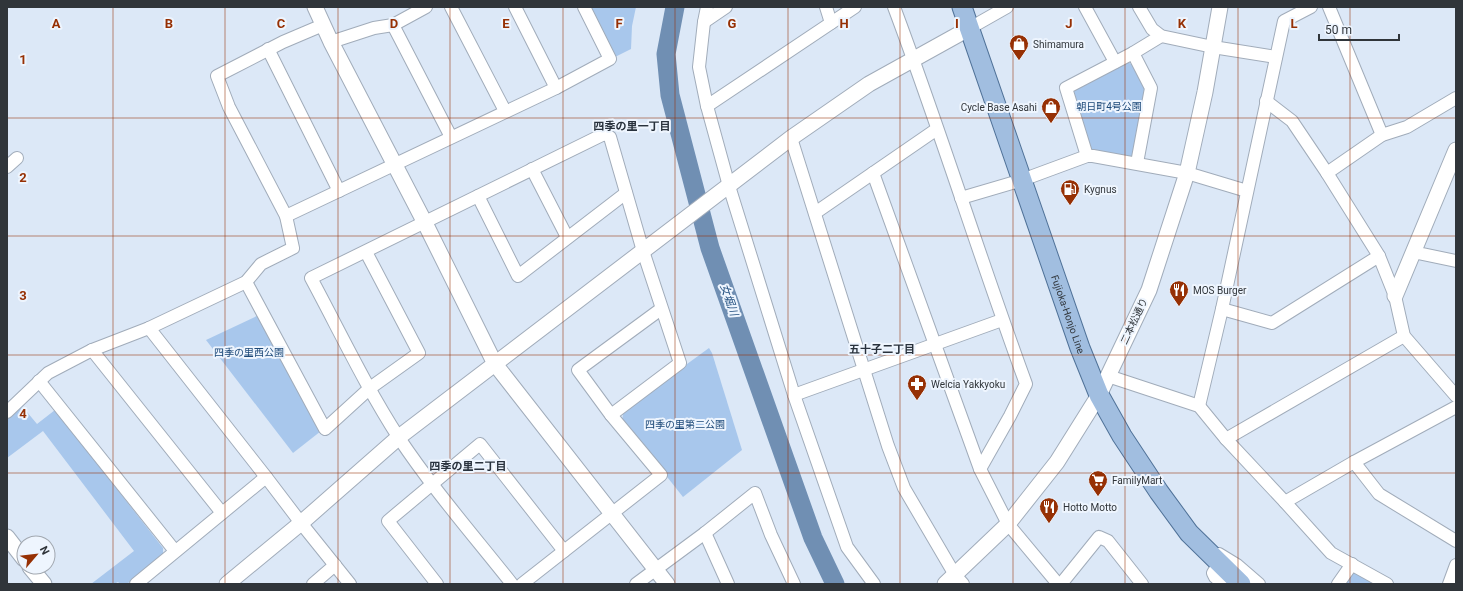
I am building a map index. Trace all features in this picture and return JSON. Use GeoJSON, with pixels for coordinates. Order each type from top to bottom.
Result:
{"type":"FeatureCollection","features":[{"type":"Feature","properties":{"kind":"main road","name":"Fujioka-Honjo Line"},"geometry":{"type":"LineString","coordinates":[[962,7],[1080,348],[1099,395],[1122,436],[1159,492],[1189,533],[1241,584]]}},
{"type":"Feature","properties":{"kind":"street"},"geometry":{"type":"LineString","coordinates":[[315,7],[331,42],[495,364],[667,584]]}},
{"type":"Feature","properties":{"kind":"street"},"geometry":{"type":"LineString","coordinates":[[331,42],[374,28],[394,25],[426,7]]}},
{"type":"Feature","properties":{"kind":"street"},"geometry":{"type":"LineString","coordinates":[[451,7],[505,111]]}},
{"type":"Feature","properties":{"kind":"street"},"geometry":{"type":"LineString","coordinates":[[515,7],[556,88]]}},
{"type":"Feature","properties":{"kind":"street"},"geometry":{"type":"LineString","coordinates":[[286,216],[556,88],[610,59],[584,7]]}},
{"type":"Feature","properties":{"kind":"street"},"geometry":{"type":"LineString","coordinates":[[707,7],[699,67],[727,188],[794,395],[847,546],[874,584]]}},
{"type":"Feature","properties":{"kind":"street"},"geometry":{"type":"LineString","coordinates":[[704,22],[726,7]]}},
{"type":"Feature","properties":{"kind":"street"},"geometry":{"type":"LineString","coordinates":[[826,7],[831,23]]}},
{"type":"Feature","properties":{"kind":"street"},"geometry":{"type":"LineString","coordinates":[[707,106],[855,7]]}},
{"type":"Feature","properties":{"kind":"street"},"geometry":{"type":"LineString","coordinates":[[894,7],[914,59],[1002,320],[1026,384],[980,469]]}},
{"type":"Feature","properties":{"kind":"street"},"geometry":{"type":"LineString","coordinates":[[227,584],[301,523],[399,437],[644,252],[683,220],[791,138],[869,84],[1007,7]]}},
{"type":"Feature","properties":{"kind":"street"},"geometry":{"type":"LineString","coordinates":[[1085,7],[1114,62]]}},
{"type":"Feature","properties":{"kind":"street"},"geometry":{"type":"LineString","coordinates":[[1139,7],[1152,29],[1161,36],[1213,48],[1276,57]]}},
{"type":"Feature","properties":{"kind":"street","name":"二本松通り"},"geometry":{"type":"LineString","coordinates":[[954,581],[1008,524],[1057,462],[1099,395],[1149,290],[1186,174],[1205,92],[1220,7]]}},
{"type":"Feature","properties":{"kind":"street"},"geometry":{"type":"LineString","coordinates":[[1199,406],[1222,309],[1284,21],[1311,7]]}},
{"type":"Feature","properties":{"kind":"street"},"geometry":{"type":"LineString","coordinates":[[1329,7],[1382,135]]}},
{"type":"Feature","properties":{"kind":"street"},"geometry":{"type":"LineString","coordinates":[[7,412],[48,373],[92,350],[149,328],[246,282],[261,264],[293,248],[286,216],[229,107],[217,76],[268,49],[323,25]]}},
{"type":"Feature","properties":{"kind":"street"},"geometry":{"type":"LineString","coordinates":[[394,25],[451,137]]}},
{"type":"Feature","properties":{"kind":"street"},"geometry":{"type":"LineString","coordinates":[[1087,156],[1066,88],[1133,53],[1161,36]]}},
{"type":"Feature","properties":{"kind":"street"},"geometry":{"type":"LineString","coordinates":[[268,49],[339,191]]}},
{"type":"Feature","properties":{"kind":"street"},"geometry":{"type":"LineString","coordinates":[[1133,53],[1151,88],[1136,163]]}},
{"type":"Feature","properties":{"kind":"street"},"geometry":{"type":"LineString","coordinates":[[1327,173],[1382,135],[1407,127],[1456,98]]}},
{"type":"Feature","properties":{"kind":"street"},"geometry":{"type":"LineString","coordinates":[[1266,101],[1292,121],[1327,173],[1379,256],[1395,296],[1404,336],[1456,396]]}},
{"type":"Feature","properties":{"kind":"street"},"geometry":{"type":"LineString","coordinates":[[815,213],[938,129]]}},
{"type":"Feature","properties":{"kind":"street"},"geometry":{"type":"LineString","coordinates":[[512,584],[432,484],[399,437],[370,388],[311,278],[604,134],[610,137],[661,309],[680,363],[611,415]]}},
{"type":"Feature","properties":{"kind":"street"},"geometry":{"type":"LineString","coordinates":[[791,138],[888,446],[904,488],[954,581]]}},
{"type":"Feature","properties":{"kind":"street"},"geometry":{"type":"LineString","coordinates":[[1395,296],[1456,150]]}},
{"type":"Feature","properties":{"kind":"street"},"geometry":{"type":"LineString","coordinates":[[961,198],[1022,180],[1087,156],[1136,163],[1186,174],[1247,191]]}},
{"type":"Feature","properties":{"kind":"street"},"geometry":{"type":"LineString","coordinates":[[7,167],[17,158]]}},
{"type":"Feature","properties":{"kind":"street"},"geometry":{"type":"LineString","coordinates":[[532,169],[567,237]]}},
{"type":"Feature","properties":{"kind":"street"},"geometry":{"type":"LineString","coordinates":[[873,173],[980,469],[1008,524],[1060,584],[1099,537],[1108,541],[1142,584]]}},
{"type":"Feature","properties":{"kind":"street"},"geometry":{"type":"LineString","coordinates":[[478,196],[518,276],[626,193]]}},
{"type":"Feature","properties":{"kind":"street"},"geometry":{"type":"LineString","coordinates":[[246,282],[325,429],[370,388],[419,353],[366,252]]}},
{"type":"Feature","properties":{"kind":"street"},"geometry":{"type":"LineString","coordinates":[[1414,252],[1456,261]]}},
{"type":"Feature","properties":{"kind":"street"},"geometry":{"type":"LineString","coordinates":[[1222,309],[1272,322],[1379,256]]}},
{"type":"Feature","properties":{"kind":"street"},"geometry":{"type":"LineString","coordinates":[[522,584],[661,475],[611,415],[578,370],[661,309]]}},
{"type":"Feature","properties":{"kind":"street"},"geometry":{"type":"LineString","coordinates":[[794,395],[1002,320]]}},
{"type":"Feature","properties":{"kind":"street"},"geometry":{"type":"LineString","coordinates":[[149,328],[350,584]]}},
{"type":"Feature","properties":{"kind":"street"},"geometry":{"type":"LineString","coordinates":[[1226,439],[1404,336]]}},
{"type":"Feature","properties":{"kind":"street"},"geometry":{"type":"LineString","coordinates":[[92,350],[222,513]]}},
{"type":"Feature","properties":{"kind":"street"},"geometry":{"type":"LineString","coordinates":[[1108,376],[1199,406],[1226,439],[1331,553],[1387,584]]}},
{"type":"Feature","properties":{"kind":"street"},"geometry":{"type":"LineString","coordinates":[[39,381],[175,551]]}},
{"type":"Feature","properties":{"kind":"street"},"geometry":{"type":"LineString","coordinates":[[1285,502],[1354,462],[1456,407]]}},
{"type":"Feature","properties":{"kind":"street"},"geometry":{"type":"LineString","coordinates":[[437,584],[388,520],[480,444],[564,551]]}},
{"type":"Feature","properties":{"kind":"street"},"geometry":{"type":"LineString","coordinates":[[1354,462],[1379,494],[1456,541]]}},
{"type":"Feature","properties":{"kind":"street"},"geometry":{"type":"LineString","coordinates":[[136,584],[266,477]]}},
{"type":"Feature","properties":{"kind":"street"},"geometry":{"type":"LineString","coordinates":[[636,584],[705,533],[755,493],[771,535],[794,584]]}},
{"type":"Feature","properties":{"kind":"street"},"geometry":{"type":"LineString","coordinates":[[705,533],[728,584]]}},
{"type":"Feature","properties":{"kind":"street"},"geometry":{"type":"LineString","coordinates":[[7,537],[16,549]]}},
{"type":"Feature","properties":{"kind":"street"},"geometry":{"type":"LineString","coordinates":[[1223,584],[1215,577],[1213,573],[1213,558],[1219,554],[1237,565],[1259,584]]}},
{"type":"Feature","properties":{"kind":"street"},"geometry":{"type":"LineString","coordinates":[[1338,584],[1352,564]]}},
{"type":"Feature","properties":{"kind":"street"},"geometry":{"type":"LineString","coordinates":[[313,584],[335,565]]}},
{"type":"Feature","properties":{"kind":"street"},"geometry":{"type":"LineString","coordinates":[[1449,584],[1456,565]]}},
{"type":"Feature","properties":{"kind":"street"},"geometry":{"type":"LineString","coordinates":[[37,575],[44,584]]}},
{"type":"Feature","properties":{"kind":"green space"},"geometry":{"type":"Polygon","coordinates":[[[590,7],[636,7],[632,26],[631,49],[615,57],[590,7]]]}},
{"type":"Feature","properties":{"kind":"green space","name":"朝日町4号公園"},"geometry":{"type":"Polygon","coordinates":[[[1126,61],[1131,64],[1146,89],[1133,155],[1129,157],[1093,152],[1088,145],[1072,89],[1126,61]]]}},
{"type":"Feature","properties":{"kind":"green space","name":"四季の里西公園"},"geometry":{"type":"Polygon","coordinates":[[[259,315],[321,431],[293,453],[206,340],[259,315]]]}},
{"type":"Feature","properties":{"kind":"green space","name":"四季の里第二公園"},"geometry":{"type":"Polygon","coordinates":[[[709,348],[712,353],[742,450],[683,497],[622,420],[624,410],[709,348]]]}},
{"type":"Feature","properties":{"kind":"green space"},"geometry":{"type":"Polygon","coordinates":[[[22,406],[37,424],[55,410],[163,548],[163,554],[127,584],[120,584],[118,582],[114,584],[91,584],[134,551],[43,431],[7,458],[7,419],[22,406]]]}},
{"type":"Feature","properties":{"kind":"green space"},"geometry":{"type":"Polygon","coordinates":[[[1353,572],[1377,584],[1342,584],[1353,572]]]}},
{"type":"Feature","properties":{"kind":"waterway","name":"女堀川"},"geometry":{"type":"LineString","coordinates":[[675,7],[666,54],[670,95],[710,248],[813,538],[835,584]]}},
{"type":"Feature","properties":{"kind":"place","name":"Shimamura"},"geometry":{"type":"Point","coordinates":[1019,61]}},
{"type":"Feature","properties":{"kind":"place","name":"Cycle Base Asahi"},"geometry":{"type":"Point","coordinates":[1051,124]}},
{"type":"Feature","properties":{"kind":"place","name":"Kygnus"},"geometry":{"type":"Point","coordinates":[1070,206]}},
{"type":"Feature","properties":{"kind":"place","name":"MOS Burger"},"geometry":{"type":"Point","coordinates":[1179,307]}},
{"type":"Feature","properties":{"kind":"place","name":"Welcia Yakkyoku"},"geometry":{"type":"Point","coordinates":[917,401]}},
{"type":"Feature","properties":{"kind":"place","name":"FamilyMart"},"geometry":{"type":"Point","coordinates":[1098,497]}},
{"type":"Feature","properties":{"kind":"place","name":"Hotto Motto"},"geometry":{"type":"Point","coordinates":[1049,524]}},
{"type":"Feature","properties":{"kind":"district","name":"四季の里一丁目"},"geometry":{"type":"Point","coordinates":[632,126]}},
{"type":"Feature","properties":{"kind":"district","name":"五十子二丁目"},"geometry":{"type":"Point","coordinates":[882,349]}},
{"type":"Feature","properties":{"kind":"district","name":"四季の里二丁目"},"geometry":{"type":"Point","coordinates":[468,466]}}]}
